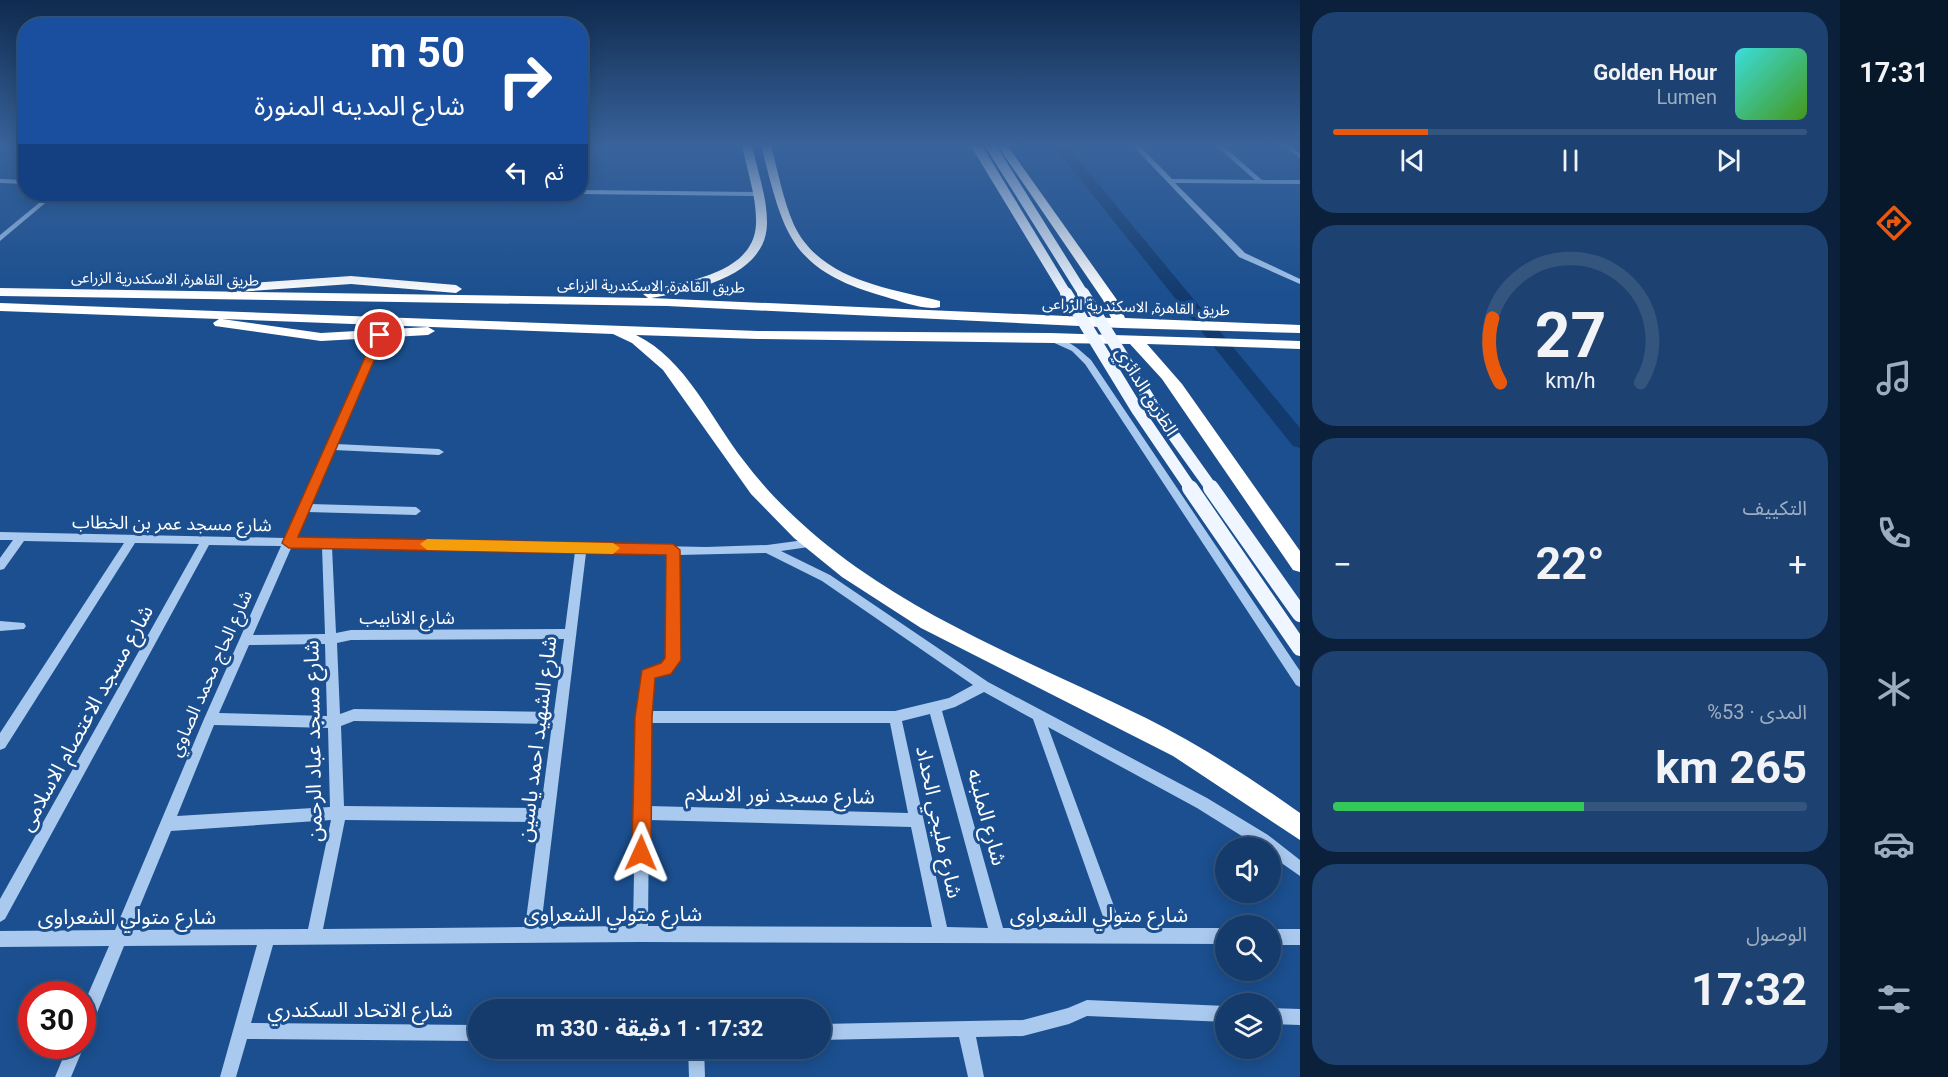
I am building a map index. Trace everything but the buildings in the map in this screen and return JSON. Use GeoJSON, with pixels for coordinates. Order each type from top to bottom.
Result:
{"type":"FeatureCollection","features":[{"type":"Feature","properties":{"kind":"highway"},"geometry":{"type":"LineString","coordinates":[[596,300],[681,287],[729,270],[746,258],[756,245],[761,231],[756,195]]}},
{"type":"Feature","properties":{"kind":"highway"},"geometry":{"type":"LineString","coordinates":[[781,195],[792,233],[804,249],[822,264],[846,278],[877,291],[1013,318]]}},
{"type":"Feature","properties":{"kind":"highway"},"geometry":{"type":"LineString","coordinates":[[1037,195],[1125,324]]}},
{"type":"Feature","properties":{"kind":"highway","name":"طريق القاهرة, الاسكندرية الزراعى"},"geometry":{"type":"LineString","coordinates":[[0,292],[177,297],[596,300],[785,306],[1125,324],[1300,329]]}},
{"type":"Feature","properties":{"kind":"highway","name":"طريق القاهرة, الاسكندرية الزراعى"},"geometry":{"type":"LineString","coordinates":[[0,307],[758,335],[1050,337],[1300,345]]}},
{"type":"Feature","properties":{"kind":"highway"},"geometry":{"type":"LineString","coordinates":[[168,312],[292,335],[340,338],[493,324]]}},
{"type":"Feature","properties":{"kind":"highway"},"geometry":{"type":"LineString","coordinates":[[611,328],[643,345],[682,385],[744,473],[812,543],[851,573],[916,615],[1177,746],[1240,785],[1300,828]]}},
{"type":"Feature","properties":{"kind":"highway"},"geometry":{"type":"LineString","coordinates":[[1139,341],[1181,392],[1211,440],[1300,565]]}},
{"type":"Feature","properties":{"kind":"main road","name":"الطريق الدائري"},"geometry":{"type":"LineString","coordinates":[[1007,195],[1138,411],[1300,648]]}},
{"type":"Feature","properties":{"kind":"main road","name":"الطريق الدائري"},"geometry":{"type":"LineString","coordinates":[[1021,195],[1150,402],[1300,614]]}},
{"type":"Feature","properties":{"kind":"street"},"geometry":{"type":"LineString","coordinates":[[1184,195],[1242,255],[1300,282]]}},
{"type":"Feature","properties":{"kind":"street"},"geometry":{"type":"LineString","coordinates":[[0,239],[45,201]]}},
{"type":"Feature","properties":{"kind":"street","name":"شارع الحاج محمد الصاوي"},"geometry":{"type":"LineString","coordinates":[[96,995],[210,720],[380,335]]}},
{"type":"Feature","properties":{"kind":"street"},"geometry":{"type":"LineString","coordinates":[[1050,337],[1075,349],[1088,362],[1300,681]]}},
{"type":"Feature","properties":{"kind":"street"},"geometry":{"type":"LineString","coordinates":[[331,447],[439,452]]}},
{"type":"Feature","properties":{"kind":"street"},"geometry":{"type":"LineString","coordinates":[[304,508],[416,511]]}},
{"type":"Feature","properties":{"kind":"street","name":"شارع مسجد عمر بن الخطاب"},"geometry":{"type":"LineString","coordinates":[[0,536],[673,550],[767,549],[812,543]]}},
{"type":"Feature","properties":{"kind":"street"},"geometry":{"type":"LineString","coordinates":[[0,566],[22,536]]}},
{"type":"Feature","properties":{"kind":"street"},"geometry":{"type":"LineString","coordinates":[[0,744],[132,539]]}},
{"type":"Feature","properties":{"kind":"street","name":"شارع مسجد الاعتصام الاسلامى"},"geometry":{"type":"LineString","coordinates":[[0,914],[206,541]]}},
{"type":"Feature","properties":{"kind":"street","name":"شارع مسجد عباد الرحمن"},"geometry":{"type":"LineString","coordinates":[[314,937],[335,848],[337,813],[327,543]]}},
{"type":"Feature","properties":{"kind":"street","name":"شارع الشهيد احمد ياسين"},"geometry":{"type":"LineString","coordinates":[[532,935],[581,548]]}},
{"type":"Feature","properties":{"kind":"street"},"geometry":{"type":"LineString","coordinates":[[767,549],[826,578],[984,686],[1202,803],[1263,840],[1300,869]]}},
{"type":"Feature","properties":{"kind":"street"},"geometry":{"type":"LineString","coordinates":[[640,934],[643,717],[648,675],[650,672],[665,669],[673,660],[673,550]]}},
{"type":"Feature","properties":{"kind":"street"},"geometry":{"type":"LineString","coordinates":[[0,626],[20,626]]}},
{"type":"Feature","properties":{"kind":"street","name":"شارع الانابيب"},"geometry":{"type":"LineString","coordinates":[[245,640],[331,639],[351,635],[570,634]]}},
{"type":"Feature","properties":{"kind":"street"},"geometry":{"type":"LineString","coordinates":[[643,717],[895,717],[935,709],[984,686]]}},
{"type":"Feature","properties":{"kind":"street","name":"شارع الملبنه"},"geometry":{"type":"LineString","coordinates":[[935,709],[998,936]]}},
{"type":"Feature","properties":{"kind":"street"},"geometry":{"type":"LineString","coordinates":[[210,720],[335,722],[354,715],[560,718]]}},
{"type":"Feature","properties":{"kind":"street","name":"شارع مليجي الحداد"},"geometry":{"type":"LineString","coordinates":[[895,717],[941,935]]}},
{"type":"Feature","properties":{"kind":"street"},"geometry":{"type":"LineString","coordinates":[[1038,717],[1117,936]]}},
{"type":"Feature","properties":{"kind":"street"},"geometry":{"type":"LineString","coordinates":[[167,824],[337,813],[547,815]]}},
{"type":"Feature","properties":{"kind":"street","name":"شارع مسجد نور الاسلام"},"geometry":{"type":"LineString","coordinates":[[642,813],[917,819]]}},
{"type":"Feature","properties":{"kind":"street","name":"شارع متولي الشعراوى"},"geometry":{"type":"LineString","coordinates":[[0,939],[640,934],[1215,936]]}},
{"type":"Feature","properties":{"kind":"street"},"geometry":{"type":"LineString","coordinates":[[228,1077],[267,937]]}},
{"type":"Feature","properties":{"kind":"street"},"geometry":{"type":"LineString","coordinates":[[1281,937],[1300,937]]}},
{"type":"Feature","properties":{"kind":"street"},"geometry":{"type":"LineString","coordinates":[[831,1032],[966,1031],[1034,1026],[1087,1008],[1215,1014]]}},
{"type":"Feature","properties":{"kind":"street"},"geometry":{"type":"LineString","coordinates":[[1281,1016],[1300,1017]]}},
{"type":"Feature","properties":{"kind":"street"},"geometry":{"type":"LineString","coordinates":[[966,1031],[976,1077]]}},
{"type":"Feature","properties":{"kind":"street","name":"شارع الاتحاد السكندري"},"geometry":{"type":"LineString","coordinates":[[241,1032],[468,1033]]}},
{"type":"Feature","properties":{"kind":"street"},"geometry":{"type":"LineString","coordinates":[[63,1077],[71,1059]]}},
{"type":"Feature","properties":{"kind":"street"},"geometry":{"type":"LineString","coordinates":[[696,1059],[697,1077]]}},
{"type":"Feature","properties":{"kind":"waterway"},"geometry":{"type":"LineString","coordinates":[[1100,195],[1300,441]]}},
{"type":"Feature","properties":{"kind":"slow traffic"},"geometry":{"type":"LineString","coordinates":[[427,544],[613,548]]}},
{"type":"Feature","properties":{"kind":"route"},"geometry":{"type":"LineString","coordinates":[[380,335],[289,543],[673,550],[673,660],[670,666],[662,671],[650,672],[648,675],[643,717],[641,853]]}}]}
